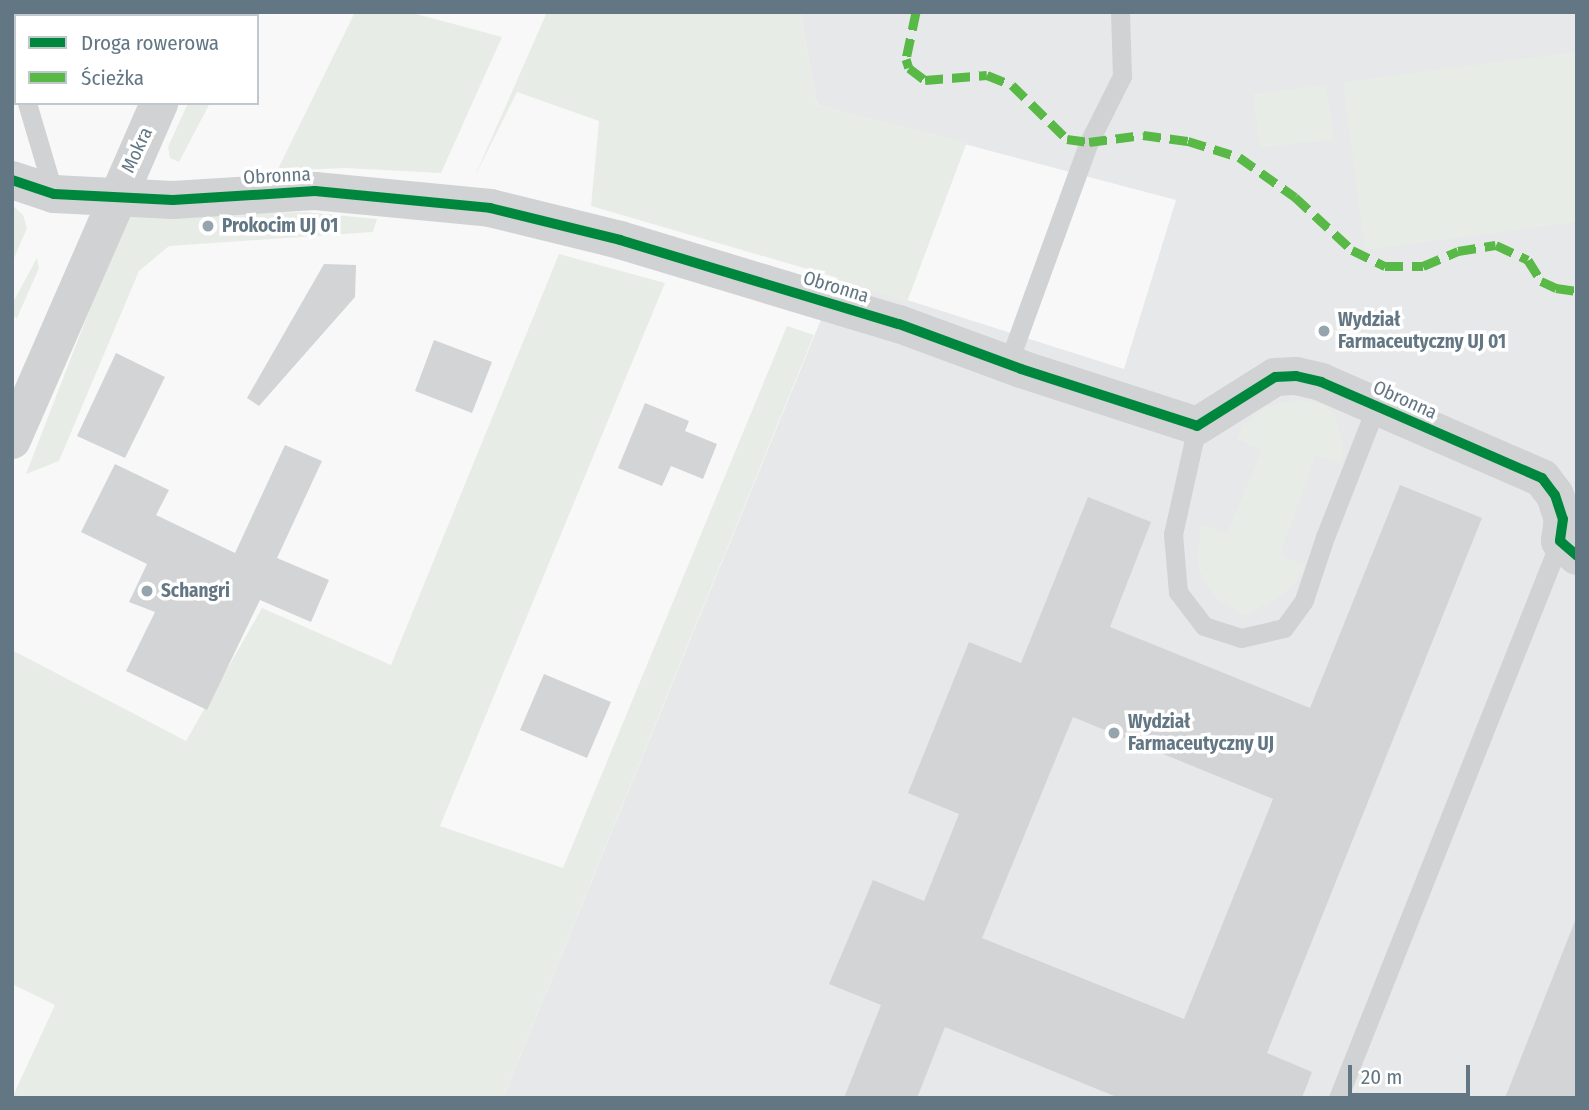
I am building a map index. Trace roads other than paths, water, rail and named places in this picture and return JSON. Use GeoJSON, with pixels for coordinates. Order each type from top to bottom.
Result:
{"type":"FeatureCollection","features":[{"type":"Feature","properties":{"kind":"street","name":"Mokra"},"geometry":{"type":"LineString","coordinates":[[12,440],[158,105]]}},
{"type":"Feature","properties":{"kind":"street","name":"Obronna"},"geometry":{"type":"LineString","coordinates":[[12,180],[54,194],[173,200],[315,191],[490,208],[620,240],[862,313],[1197,426],[1275,377],[1296,376],[1321,382],[1542,478],[1555,495],[1569,549]]}},
{"type":"Feature","properties":{"kind":"lane"},"geometry":{"type":"LineString","coordinates":[[1008,364],[1089,142],[1122,76],[1120,12]]}},
{"type":"Feature","properties":{"kind":"lane"},"geometry":{"type":"LineString","coordinates":[[28,105],[54,194]]}},
{"type":"Feature","properties":{"kind":"lane"},"geometry":{"type":"LineString","coordinates":[[1197,426],[1173,534],[1178,592],[1204,626],[1241,638],[1283,628],[1304,600],[1325,537],[1376,407]]}},
{"type":"Feature","properties":{"kind":"lane"},"geometry":{"type":"LineString","coordinates":[[1338,1098],[1569,549]]}},
{"type":"Feature","properties":{"kind":"place","name":"Prokocim UJ 01"},"geometry":{"type":"Point","coordinates":[208,226]}},
{"type":"Feature","properties":{"kind":"place","name":"Wydział Farmaceutyczny UJ 01"},"geometry":{"type":"Point","coordinates":[1324,331]}},
{"type":"Feature","properties":{"kind":"place","name":"Schangri"},"geometry":{"type":"Point","coordinates":[147,591]}},
{"type":"Feature","properties":{"kind":"place","name":"Wydział Farmaceutyczny UJ"},"geometry":{"type":"Point","coordinates":[1114,733]}}]}
